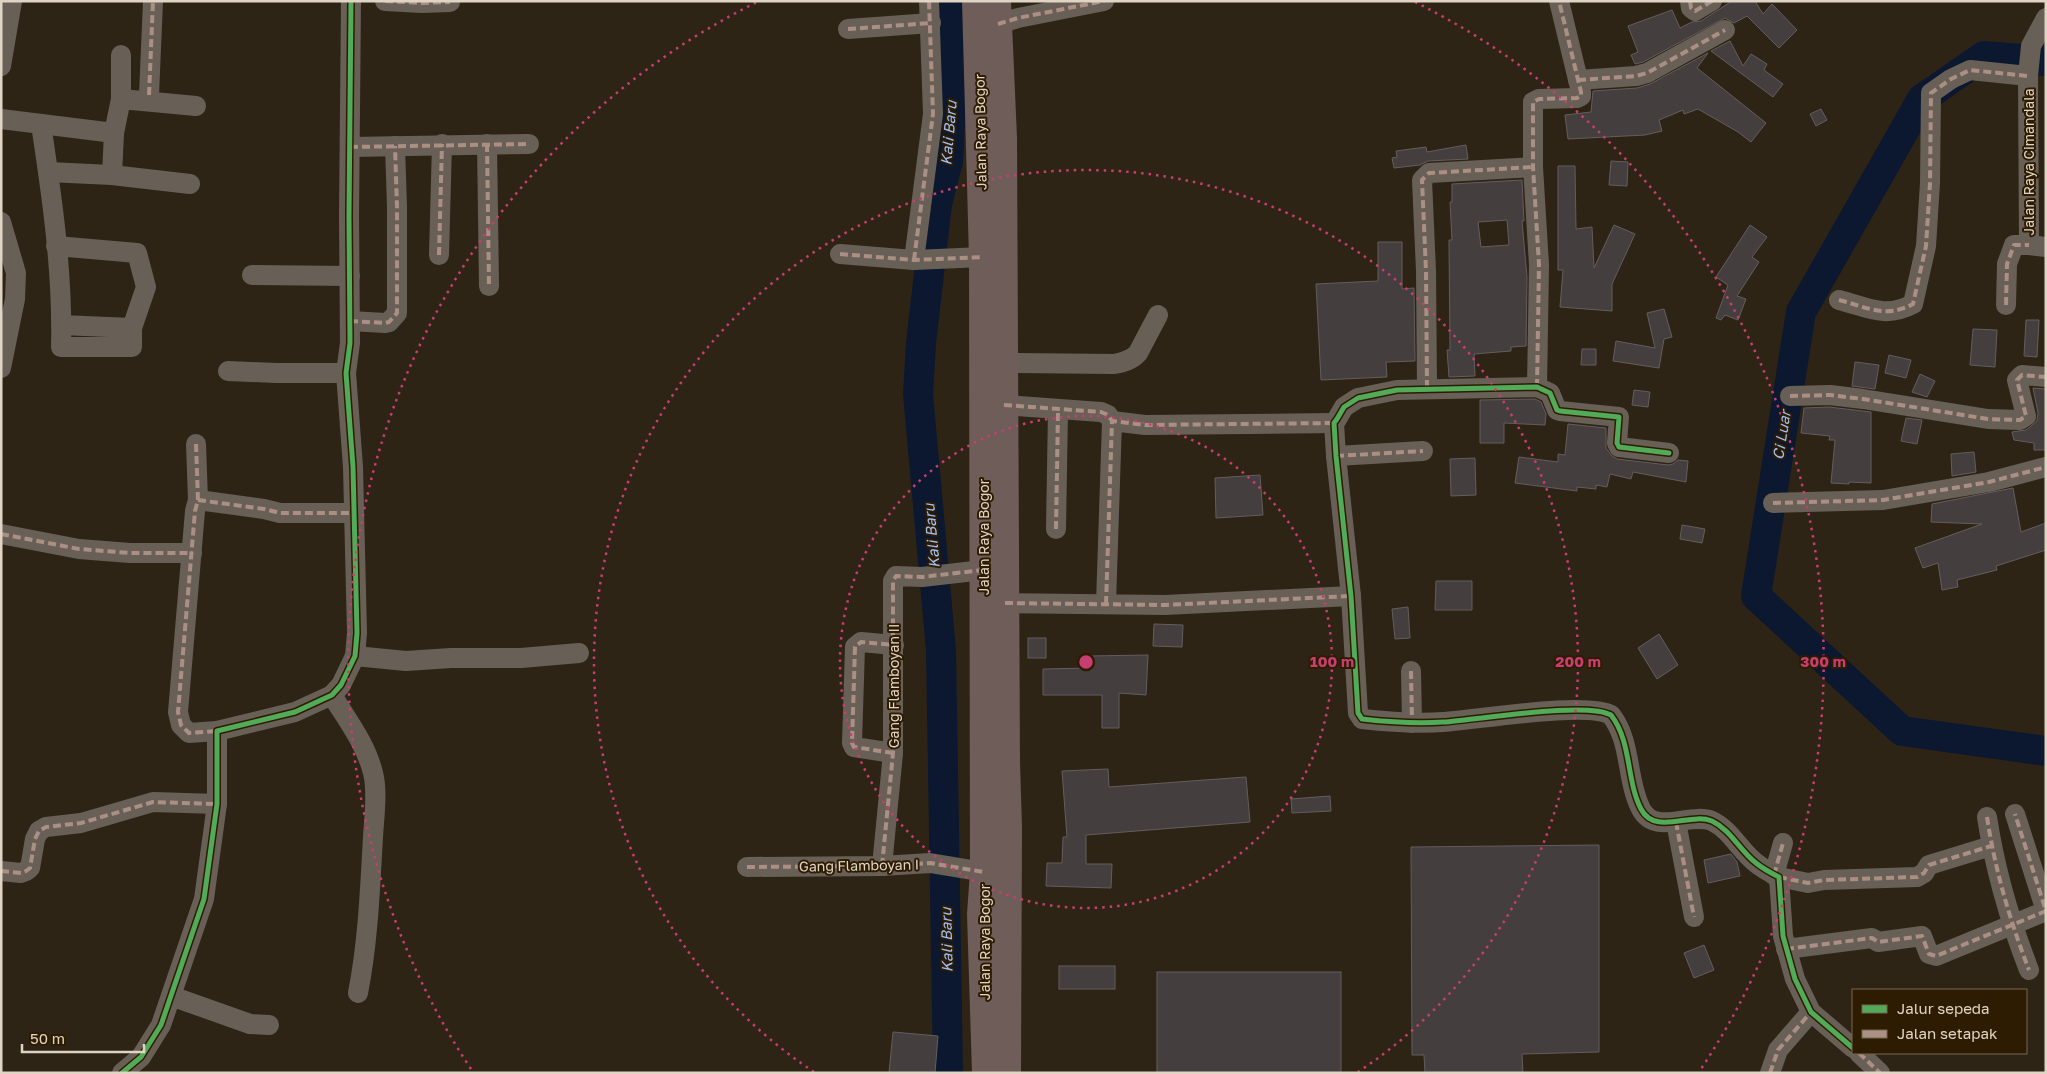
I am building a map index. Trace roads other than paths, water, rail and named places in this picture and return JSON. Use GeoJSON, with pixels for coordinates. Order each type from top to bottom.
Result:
{"type":"FeatureCollection","features":[{"type":"Feature","properties":{"kind":"highway","name":"Jalan Raya Bogor"},"geometry":{"type":"LineString","coordinates":[[976,1],[978,50],[974,571],[982,762],[977,870],[982,914],[986,1073]]}},
{"type":"Feature","properties":{"kind":"highway","name":"Jalan Raya Bogor"},"geometry":{"type":"LineString","coordinates":[[998,13],[1003,138],[1006,762],[1008,828],[1007,1073]]}},
{"type":"Feature","properties":{"kind":"street"},"geometry":{"type":"LineString","coordinates":[[2,61],[12,1]]}},
{"type":"Feature","properties":{"kind":"street"},"geometry":{"type":"LineString","coordinates":[[149,95],[153,1]]}},
{"type":"Feature","properties":{"kind":"street"},"geometry":{"type":"LineString","coordinates":[[196,444],[198,500],[195,511],[178,712],[181,725],[189,733],[217,731],[295,712],[332,695],[341,684],[355,656],[357,633],[352,438],[346,373],[350,342],[349,216],[352,1]]}},
{"type":"Feature","properties":{"kind":"street"},"geometry":{"type":"LineString","coordinates":[[385,1],[422,4],[450,2]]}},
{"type":"Feature","properties":{"kind":"street"},"geometry":{"type":"LineString","coordinates":[[918,260],[933,114],[929,1]]}},
{"type":"Feature","properties":{"kind":"street"},"geometry":{"type":"LineString","coordinates":[[998,13],[1018,18],[1104,1]]}},
{"type":"Feature","properties":{"kind":"street"},"geometry":{"type":"LineString","coordinates":[[1537,387],[1539,265],[1533,167],[1533,102],[1539,99],[1577,98],[1581,92],[1559,1]]}},
{"type":"Feature","properties":{"kind":"street"},"geometry":{"type":"LineString","coordinates":[[1690,1],[1691,8],[1695,11],[1712,1]]}},
{"type":"Feature","properties":{"kind":"street"},"geometry":{"type":"LineString","coordinates":[[1839,300],[1877,312],[1898,310],[1913,304],[1926,246],[1930,183],[1931,92],[1970,70],[2029,62],[2046,18]]}},
{"type":"Feature","properties":{"kind":"street"},"geometry":{"type":"LineString","coordinates":[[848,29],[931,23]]}},
{"type":"Feature","properties":{"kind":"street"},"geometry":{"type":"LineString","coordinates":[[1578,80],[1636,76],[1647,73],[1725,30]]}},
{"type":"Feature","properties":{"kind":"street"},"geometry":{"type":"LineString","coordinates":[[112,175],[114,133],[121,99],[121,55]]}},
{"type":"Feature","properties":{"kind":"street","name":"Jalan Raya Cimandala"},"geometry":{"type":"LineString","coordinates":[[2029,62],[2037,246]]}},
{"type":"Feature","properties":{"kind":"street"},"geometry":{"type":"LineString","coordinates":[[121,99],[196,106]]}},
{"type":"Feature","properties":{"kind":"street"},"geometry":{"type":"LineString","coordinates":[[1,120],[114,133]]}},
{"type":"Feature","properties":{"kind":"street"},"geometry":{"type":"LineString","coordinates":[[41,124],[56,246],[62,325],[61,346],[132,347],[132,328],[146,287],[136,253],[56,246]]}},
{"type":"Feature","properties":{"kind":"street"},"geometry":{"type":"LineString","coordinates":[[439,255],[442,144]]}},
{"type":"Feature","properties":{"kind":"street"},"geometry":{"type":"LineString","coordinates":[[487,144],[489,286]]}},
{"type":"Feature","properties":{"kind":"street"},"geometry":{"type":"LineString","coordinates":[[350,147],[529,144]]}},
{"type":"Feature","properties":{"kind":"street"},"geometry":{"type":"LineString","coordinates":[[350,321],[385,323],[389,322],[397,313],[398,225],[395,146]]}},
{"type":"Feature","properties":{"kind":"street"},"geometry":{"type":"LineString","coordinates":[[1427,388],[1426,271],[1422,180],[1429,174],[1533,167]]}},
{"type":"Feature","properties":{"kind":"street"},"geometry":{"type":"LineString","coordinates":[[48,172],[112,175],[190,184]]}},
{"type":"Feature","properties":{"kind":"street"},"geometry":{"type":"LineString","coordinates":[[1,222],[16,273],[15,299],[7,309],[1,368]]}},
{"type":"Feature","properties":{"kind":"street"},"geometry":{"type":"LineString","coordinates":[[2006,305],[2007,264],[2014,245],[2037,246]]}},
{"type":"Feature","properties":{"kind":"street"},"geometry":{"type":"LineString","coordinates":[[840,254],[918,260],[975,258]]}},
{"type":"Feature","properties":{"kind":"street"},"geometry":{"type":"LineString","coordinates":[[252,275],[350,276]]}},
{"type":"Feature","properties":{"kind":"street"},"geometry":{"type":"LineString","coordinates":[[1004,363],[1122,363],[1138,353],[1158,315]]}},
{"type":"Feature","properties":{"kind":"street"},"geometry":{"type":"LineString","coordinates":[[228,371],[346,373]]}},
{"type":"Feature","properties":{"kind":"street"},"geometry":{"type":"LineString","coordinates":[[1790,396],[1830,395],[1988,419],[2020,420],[2026,416],[2017,380],[2022,375],[2046,377]]}},
{"type":"Feature","properties":{"kind":"street"},"geometry":{"type":"LineString","coordinates":[[1669,453],[1619,447],[1617,443],[1618,416],[1557,410],[1550,392],[1537,387],[1427,388],[1390,391],[1358,398],[1344,407],[1334,423],[1351,596],[1358,713],[1362,719],[1412,723],[1553,712],[1595,710],[1606,712],[1611,715],[1620,730],[1641,809],[1646,817],[1655,821],[1676,822],[1710,820],[1725,829],[1755,863],[1776,876],[1808,883],[1824,880],[1917,877],[1924,873],[1930,865],[1991,846]]}},
{"type":"Feature","properties":{"kind":"street"},"geometry":{"type":"LineString","coordinates":[[1004,405],[1101,412],[1108,415],[1112,421],[1106,604]]}},
{"type":"Feature","properties":{"kind":"street"},"geometry":{"type":"LineString","coordinates":[[1056,528],[1058,410]]}},
{"type":"Feature","properties":{"kind":"street"},"geometry":{"type":"LineString","coordinates":[[1112,421],[1145,425],[1334,423]]}},
{"type":"Feature","properties":{"kind":"street"},"geometry":{"type":"LineString","coordinates":[[1336,456],[1423,450]]}},
{"type":"Feature","properties":{"kind":"street"},"geometry":{"type":"LineString","coordinates":[[1773,503],[1883,500],[1989,482],[2046,467]]}},
{"type":"Feature","properties":{"kind":"street"},"geometry":{"type":"LineString","coordinates":[[198,500],[280,513],[354,513]]}},
{"type":"Feature","properties":{"kind":"street"},"geometry":{"type":"LineString","coordinates":[[1,534],[79,549],[130,553],[192,554]]}},
{"type":"Feature","properties":{"kind":"street","name":"Gang Flamboyan II"},"geometry":{"type":"LineString","coordinates":[[882,866],[893,753],[894,578],[896,576],[922,577],[974,571]]}},
{"type":"Feature","properties":{"kind":"street"},"geometry":{"type":"LineString","coordinates":[[1005,602],[1165,606],[1351,596]]}},
{"type":"Feature","properties":{"kind":"street"},"geometry":{"type":"LineString","coordinates":[[893,753],[854,747],[852,744],[855,647],[861,642],[894,645]]}},
{"type":"Feature","properties":{"kind":"street"},"geometry":{"type":"LineString","coordinates":[[355,656],[406,661],[451,658],[522,658],[579,653]]}},
{"type":"Feature","properties":{"kind":"street"},"geometry":{"type":"LineString","coordinates":[[1410,671],[1412,723]]}},
{"type":"Feature","properties":{"kind":"street"},"geometry":{"type":"LineString","coordinates":[[332,695],[364,747],[374,774],[375,809],[370,908],[358,993]]}},
{"type":"Feature","properties":{"kind":"street"},"geometry":{"type":"LineString","coordinates":[[122,1073],[146,1049],[160,1025],[204,899],[217,804],[217,731]]}},
{"type":"Feature","properties":{"kind":"street"},"geometry":{"type":"LineString","coordinates":[[1,871],[21,873],[30,868],[35,839],[39,832],[46,828],[81,823],[154,802],[217,804]]}},
{"type":"Feature","properties":{"kind":"street"},"geometry":{"type":"LineString","coordinates":[[1786,949],[1872,938],[1878,942],[1922,936],[1929,954],[1936,956],[2046,911],[2015,814]]}},
{"type":"Feature","properties":{"kind":"street"},"geometry":{"type":"LineString","coordinates":[[1987,816],[1991,846],[2012,925],[2029,970]]}},
{"type":"Feature","properties":{"kind":"street"},"geometry":{"type":"LineString","coordinates":[[1676,822],[1694,917]]}},
{"type":"Feature","properties":{"kind":"street"},"geometry":{"type":"LineString","coordinates":[[1783,843],[1776,876],[1783,936],[1795,979],[1811,1012],[1852,1047]]}},
{"type":"Feature","properties":{"kind":"street","name":"Gang Flamboyan I"},"geometry":{"type":"LineString","coordinates":[[747,867],[882,866],[930,863],[977,870]]}},
{"type":"Feature","properties":{"kind":"street"},"geometry":{"type":"LineString","coordinates":[[171,996],[250,1024],[269,1025]]}},
{"type":"Feature","properties":{"kind":"street"},"geometry":{"type":"LineString","coordinates":[[1770,1073],[1778,1050],[1811,1012]]}},
{"type":"Feature","properties":{"kind":"street"},"geometry":{"type":"LineString","coordinates":[[1860,1054],[1880,1073]]}},
{"type":"Feature","properties":{"kind":"waterway","name":"Kali Baru"},"geometry":{"type":"LineString","coordinates":[[948,1],[953,65],[948,161],[937,204],[921,343],[918,394],[941,650],[948,1073]]}},
{"type":"Feature","properties":{"kind":"waterway","name":"Ci Luar"},"geometry":{"type":"LineString","coordinates":[[2046,61],[1984,56],[1922,99],[1801,312],[1756,596],[1902,731],[2046,751]]}}]}
